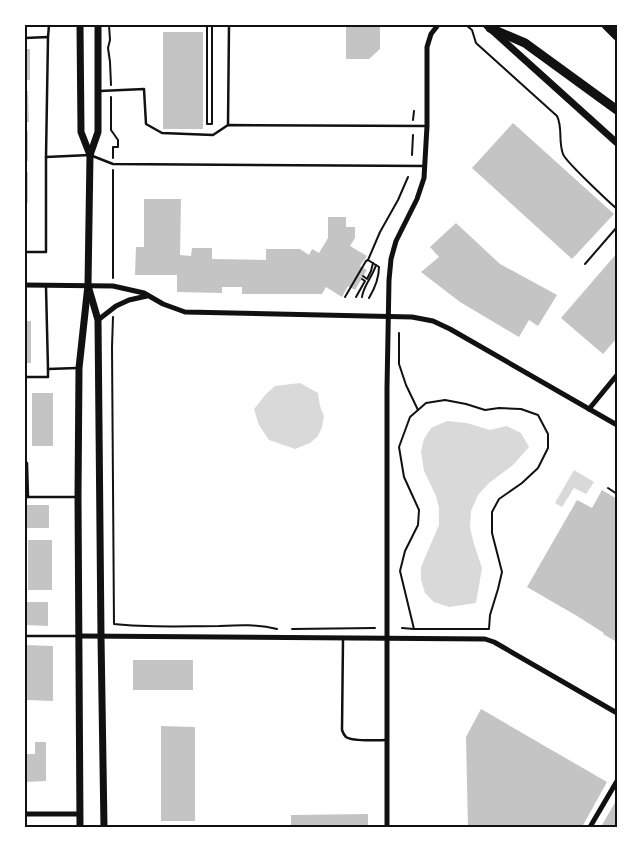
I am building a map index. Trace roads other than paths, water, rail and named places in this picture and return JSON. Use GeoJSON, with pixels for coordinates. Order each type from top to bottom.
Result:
{"type":"FeatureCollection","features":[{"type":"Feature","properties":{"kind":"highway"},"geometry":{"type":"LineString","coordinates":[[606,25],[617,36]]}},
{"type":"Feature","properties":{"kind":"highway"},"geometry":{"type":"LineString","coordinates":[[488,27],[525,43],[617,110]]}},
{"type":"Feature","properties":{"kind":"main road"},"geometry":{"type":"LineString","coordinates":[[80,25],[81,132],[90,155]]}},
{"type":"Feature","properties":{"kind":"main road"},"geometry":{"type":"LineString","coordinates":[[80,827],[79,368],[88,285],[90,155],[98,132],[98,25]]}},
{"type":"Feature","properties":{"kind":"main road"},"geometry":{"type":"LineString","coordinates":[[488,27],[617,142]]}},
{"type":"Feature","properties":{"kind":"main road"},"geometry":{"type":"LineString","coordinates":[[88,285],[98,320],[104,827]]}},
{"type":"Feature","properties":{"kind":"street"},"geometry":{"type":"LineString","coordinates":[[387,827],[386,639],[389,280],[391,259],[396,241],[418,199],[424,178],[427,126],[427,47],[431,34],[438,25]]}},
{"type":"Feature","properties":{"kind":"street"},"geometry":{"type":"LineString","coordinates":[[25,286],[113,286],[144,293],[163,304],[185,312],[388,316],[412,317],[432,321],[450,329],[617,425]]}},
{"type":"Feature","properties":{"kind":"street"},"geometry":{"type":"LineString","coordinates":[[98,320],[113,308],[129,300],[148,296]]}},
{"type":"Feature","properties":{"kind":"street"},"geometry":{"type":"LineString","coordinates":[[589,408],[617,376]]}},
{"type":"Feature","properties":{"kind":"street"},"geometry":{"type":"LineString","coordinates":[[80,636],[485,639],[494,642],[617,713]]}},
{"type":"Feature","properties":{"kind":"street"},"geometry":{"type":"LineString","coordinates":[[590,827],[617,781]]}},
{"type":"Feature","properties":{"kind":"street"},"geometry":{"type":"LineString","coordinates":[[25,814],[80,814]]}},
{"type":"Feature","properties":{"kind":"lane"},"geometry":{"type":"LineString","coordinates":[[25,252],[46,252],[49,25]]}},
{"type":"Feature","properties":{"kind":"lane"},"geometry":{"type":"LineString","coordinates":[[228,25],[228,125]]}},
{"type":"Feature","properties":{"kind":"lane"},"geometry":{"type":"LineString","coordinates":[[25,38],[48,37]]}},
{"type":"Feature","properties":{"kind":"lane"},"geometry":{"type":"LineString","coordinates":[[98,91],[144,89],[146,124],[162,133],[213,135],[228,125],[427,126]]}},
{"type":"Feature","properties":{"kind":"lane"},"geometry":{"type":"LineString","coordinates":[[46,157],[90,155],[113,164],[425,166]]}},
{"type":"Feature","properties":{"kind":"lane"},"geometry":{"type":"LineString","coordinates":[[25,377],[48,377],[46,285]]}},
{"type":"Feature","properties":{"kind":"lane"},"geometry":{"type":"LineString","coordinates":[[48,369],[79,368]]}},
{"type":"Feature","properties":{"kind":"lane"},"geometry":{"type":"LineString","coordinates":[[25,463],[27,463],[26,497],[78,497]]}},
{"type":"Feature","properties":{"kind":"lane"},"geometry":{"type":"LineString","coordinates":[[25,636],[80,636]]}},
{"type":"Feature","properties":{"kind":"lane"},"geometry":{"type":"LineString","coordinates":[[343,639],[342,730],[347,738],[387,740]]}}]}
